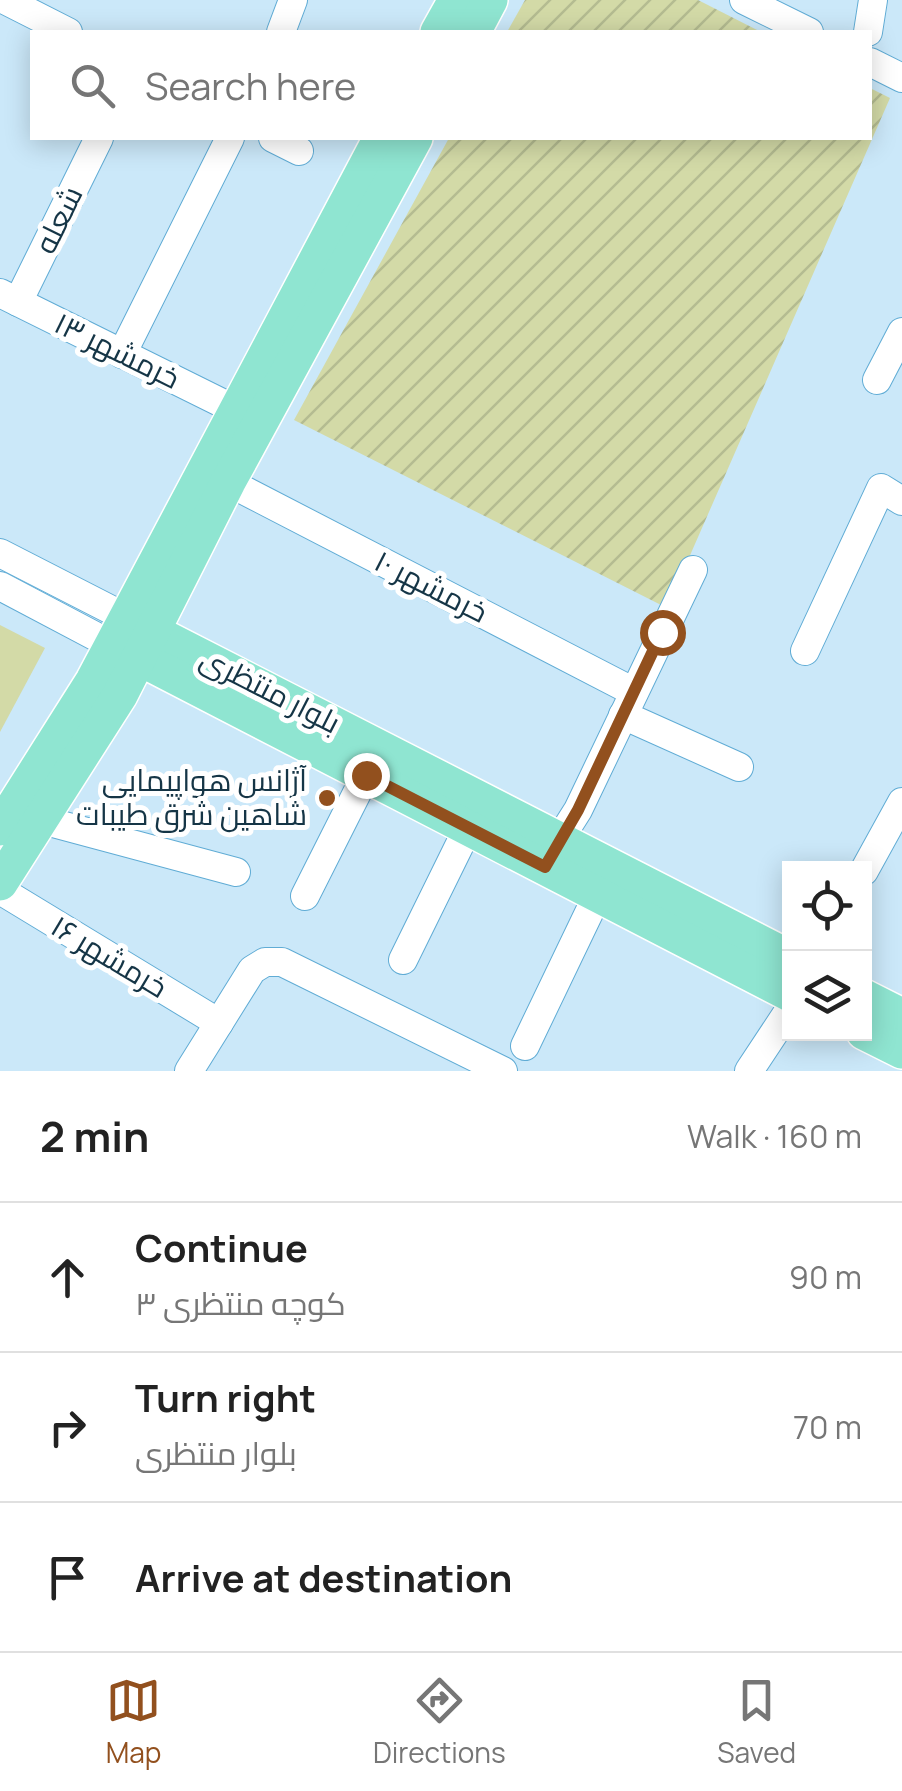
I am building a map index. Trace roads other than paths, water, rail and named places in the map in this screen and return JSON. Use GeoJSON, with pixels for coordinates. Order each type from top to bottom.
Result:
{"type":"FeatureCollection","features":[{"type":"Feature","properties":{"kind":"main road"},"geometry":{"type":"LineString","coordinates":[[449,15],[490,0]]}},
{"type":"Feature","properties":{"kind":"main road"},"geometry":{"type":"LineString","coordinates":[[2,876],[120,695],[130,637],[234,409],[380,140]]}},
{"type":"Feature","properties":{"kind":"main road"},"geometry":{"type":"LineString","coordinates":[[0,828],[93,681],[130,637],[228,482],[415,140]]}},
{"type":"Feature","properties":{"kind":"main road","name":"بلوار منتظری"},"geometry":{"type":"LineString","coordinates":[[130,637],[366,775],[468,828],[552,854],[598,894],[782,990]]}},
{"type":"Feature","properties":{"kind":"main road","name":"بلوار منتظری"},"geometry":{"type":"LineString","coordinates":[[130,637],[552,854],[782,955]]}},
{"type":"Feature","properties":{"kind":"main road"},"geometry":{"type":"LineString","coordinates":[[872,1001],[902,1016]]}},
{"type":"Feature","properties":{"kind":"main road"},"geometry":{"type":"LineString","coordinates":[[872,1036],[902,1051]]}},
{"type":"Feature","properties":{"kind":"street"},"geometry":{"type":"LineString","coordinates":[[5,0],[64,30]]}},
{"type":"Feature","properties":{"kind":"street"},"geometry":{"type":"LineString","coordinates":[[282,30],[293,0]]}},
{"type":"Feature","properties":{"kind":"street"},"geometry":{"type":"LineString","coordinates":[[744,0],[806,30]]}},
{"type":"Feature","properties":{"kind":"street"},"geometry":{"type":"LineString","coordinates":[[868,30],[873,0]]}},
{"type":"Feature","properties":{"kind":"street"},"geometry":{"type":"LineString","coordinates":[[872,63],[902,78]]}},
{"type":"Feature","properties":{"kind":"street","name":"شعله"},"geometry":{"type":"LineString","coordinates":[[9,297],[98,140]]}},
{"type":"Feature","properties":{"kind":"street"},"geometry":{"type":"LineString","coordinates":[[122,354],[229,140]]}},
{"type":"Feature","properties":{"kind":"street"},"geometry":{"type":"LineString","coordinates":[[277,140],[299,151]]}},
{"type":"Feature","properties":{"kind":"street","name":"خرمشهر ۱۳"},"geometry":{"type":"LineString","coordinates":[[9,297],[234,409]]}},
{"type":"Feature","properties":{"kind":"street"},"geometry":{"type":"LineString","coordinates":[[876,380],[902,332]]}},
{"type":"Feature","properties":{"kind":"street","name":"خرمشهر ۱۰"},"geometry":{"type":"LineString","coordinates":[[228,482],[739,767]]}},
{"type":"Feature","properties":{"kind":"street"},"geometry":{"type":"LineString","coordinates":[[805,650],[892,494]]}},
{"type":"Feature","properties":{"kind":"street"},"geometry":{"type":"LineString","coordinates":[[0,553],[130,637]]}},
{"type":"Feature","properties":{"kind":"street"},"geometry":{"type":"LineString","coordinates":[[552,854],[693,570]]}},
{"type":"Feature","properties":{"kind":"street"},"geometry":{"type":"LineString","coordinates":[[0,586],[130,637]]}},
{"type":"Feature","properties":{"kind":"street"},"geometry":{"type":"LineString","coordinates":[[305,896],[366,775]]}},
{"type":"Feature","properties":{"kind":"street"},"geometry":{"type":"LineString","coordinates":[[870,861],[899,814]]}},
{"type":"Feature","properties":{"kind":"street"},"geometry":{"type":"LineString","coordinates":[[42,820],[236,872]]}},
{"type":"Feature","properties":{"kind":"street"},"geometry":{"type":"LineString","coordinates":[[403,960],[468,828]]}},
{"type":"Feature","properties":{"kind":"street","name":"خرمشهر ۱۶"},"geometry":{"type":"LineString","coordinates":[[2,876],[219,1023]]}},
{"type":"Feature","properties":{"kind":"street"},"geometry":{"type":"LineString","coordinates":[[525,1046],[598,894]]}},
{"type":"Feature","properties":{"kind":"street"},"geometry":{"type":"LineString","coordinates":[[189,1071],[252,970],[265,962],[282,962],[503,1071]]}},
{"type":"Feature","properties":{"kind":"street"},"geometry":{"type":"LineString","coordinates":[[748,1071],[782,1020]]}},
{"type":"Feature","properties":{"kind":"place","name":"آژانس هواپیمایی شاهین شرق طیبات"},"geometry":{"type":"Point","coordinates":[327,798]}}]}
